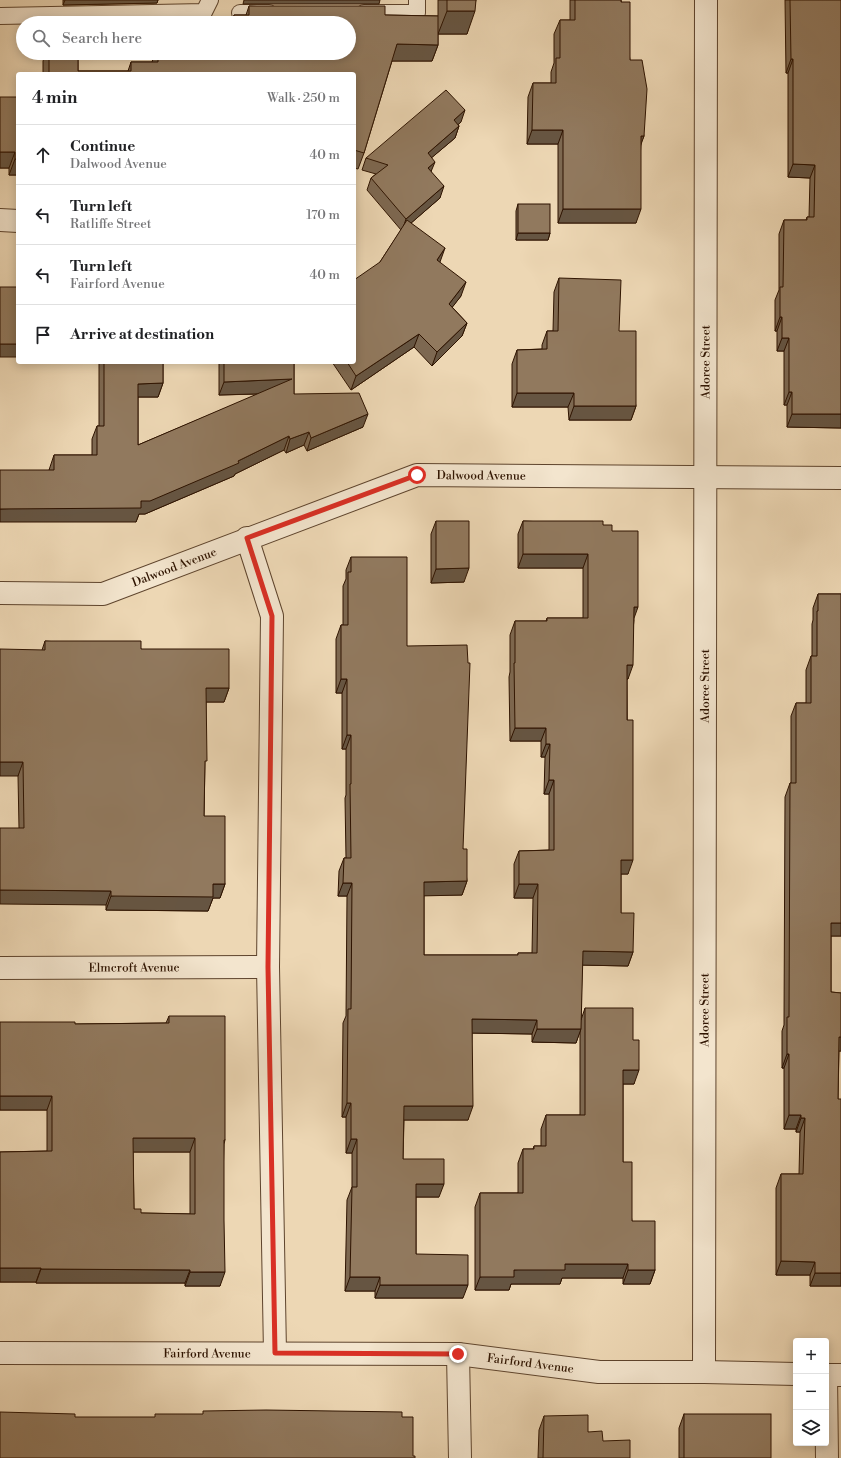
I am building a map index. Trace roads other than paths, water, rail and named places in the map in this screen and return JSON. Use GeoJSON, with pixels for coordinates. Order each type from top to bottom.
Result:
{"type":"FeatureCollection","features":[{"type":"Feature","properties":{"kind":"street","name":"Adoree Street"},"geometry":{"type":"LineString","coordinates":[[704,1372],[706,0]]}},
{"type":"Feature","properties":{"kind":"street"},"geometry":{"type":"LineString","coordinates":[[0,220],[16,221]]}},
{"type":"Feature","properties":{"kind":"street","name":"Dalwood Avenue"},"geometry":{"type":"LineString","coordinates":[[0,593],[104,594],[247,538],[417,475],[841,478]]}},
{"type":"Feature","properties":{"kind":"street"},"geometry":{"type":"LineString","coordinates":[[247,538],[272,616],[268,967],[275,1353]]}},
{"type":"Feature","properties":{"kind":"street","name":"Elmcroft Avenue"},"geometry":{"type":"LineString","coordinates":[[0,968],[268,967]]}},
{"type":"Feature","properties":{"kind":"street","name":"Fairford Avenue"},"geometry":{"type":"LineString","coordinates":[[0,1353],[458,1354],[599,1372],[793,1374]]}},
{"type":"Feature","properties":{"kind":"street"},"geometry":{"type":"LineString","coordinates":[[458,1354],[460,1458]]}},
{"type":"Feature","properties":{"kind":"street"},"geometry":{"type":"LineString","coordinates":[[829,1375],[841,1375]]}},
{"type":"Feature","properties":{"kind":"street"},"geometry":{"type":"LineString","coordinates":[[826,1410],[826,1458]]}},
{"type":"Feature","properties":{"kind":"lane"},"geometry":{"type":"LineString","coordinates":[[0,16],[204,12],[210,0]]}},
{"type":"Feature","properties":{"kind":"lane"},"geometry":{"type":"LineString","coordinates":[[348,13],[417,13],[417,0]]}},
{"type":"Feature","properties":{"kind":"lane"},"geometry":{"type":"LineString","coordinates":[[240,13],[286,13]]}}]}
